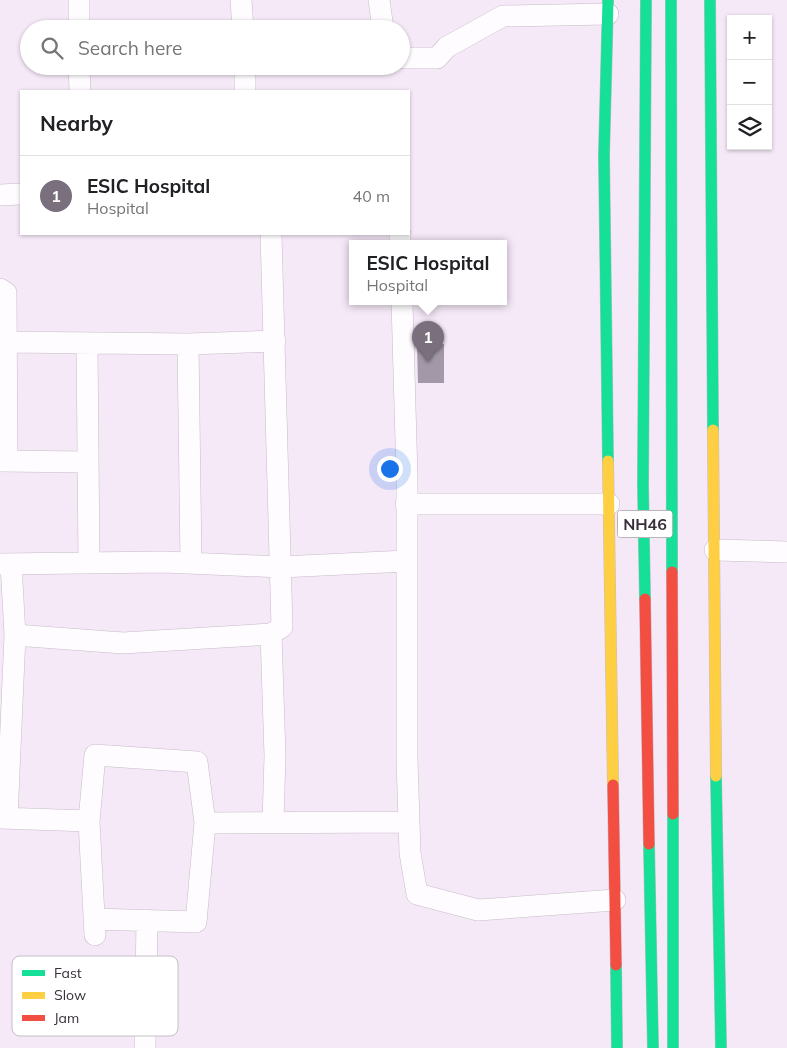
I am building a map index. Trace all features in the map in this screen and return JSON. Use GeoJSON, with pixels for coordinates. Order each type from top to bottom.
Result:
{"type":"FeatureCollection","features":[{"type":"Feature","properties":{"kind":"main road","name":"NH46"},"geometry":{"type":"LineString","coordinates":[[646,0],[643,485],[653,1048]]}},
{"type":"Feature","properties":{"kind":"main road","name":"NH46"},"geometry":{"type":"LineString","coordinates":[[671,0],[673,1048]]}},
{"type":"Feature","properties":{"kind":"main road"},"geometry":{"type":"LineString","coordinates":[[710,0],[716,779],[721,1048]]}},
{"type":"Feature","properties":{"kind":"main road"},"geometry":{"type":"LineString","coordinates":[[608,7],[604,155],[617,1048]]}},
{"type":"Feature","properties":{"kind":"street"},"geometry":{"type":"LineString","coordinates":[[79,0],[79,20]]}},
{"type":"Feature","properties":{"kind":"street"},"geometry":{"type":"LineString","coordinates":[[242,0],[243,20]]}},
{"type":"Feature","properties":{"kind":"street"},"geometry":{"type":"LineString","coordinates":[[379,0],[382,20]]}},
{"type":"Feature","properties":{"kind":"street"},"geometry":{"type":"LineString","coordinates":[[410,58],[437,58],[447,47],[503,16],[608,7]]}},
{"type":"Feature","properties":{"kind":"street"},"geometry":{"type":"LineString","coordinates":[[79,75],[80,90]]}},
{"type":"Feature","properties":{"kind":"street"},"geometry":{"type":"LineString","coordinates":[[245,75],[245,90]]}},
{"type":"Feature","properties":{"kind":"street"},"geometry":{"type":"LineString","coordinates":[[0,194],[20,194]]}},
{"type":"Feature","properties":{"kind":"street"},"geometry":{"type":"LineString","coordinates":[[15,635],[123,643],[271,634],[282,627],[271,235]]}},
{"type":"Feature","properties":{"kind":"street"},"geometry":{"type":"LineString","coordinates":[[0,289],[6,293],[4,461],[86,462]]}},
{"type":"Feature","properties":{"kind":"street"},"geometry":{"type":"LineString","coordinates":[[402,305],[409,822],[410,853],[416,894],[478,910],[615,900]]}},
{"type":"Feature","properties":{"kind":"street"},"geometry":{"type":"LineString","coordinates":[[6,342],[188,344],[275,341]]}},
{"type":"Feature","properties":{"kind":"street"},"geometry":{"type":"LineString","coordinates":[[87,343],[86,462],[89,563]]}},
{"type":"Feature","properties":{"kind":"street"},"geometry":{"type":"LineString","coordinates":[[188,344],[191,563]]}},
{"type":"Feature","properties":{"kind":"street"},"geometry":{"type":"LineString","coordinates":[[406,504],[609,504]]}},
{"type":"Feature","properties":{"kind":"street"},"geometry":{"type":"LineString","coordinates":[[715,550],[787,552]]}},
{"type":"Feature","properties":{"kind":"street"},"geometry":{"type":"LineString","coordinates":[[89,821],[4,818],[15,635],[5,564],[191,563],[281,567],[406,561]]}},
{"type":"Feature","properties":{"kind":"street"},"geometry":{"type":"LineString","coordinates":[[271,634],[274,756],[273,823]]}},
{"type":"Feature","properties":{"kind":"street"},"geometry":{"type":"LineString","coordinates":[[95,755],[197,762],[205,823],[196,922],[147,920],[94,927],[89,821],[95,755]]}},
{"type":"Feature","properties":{"kind":"street"},"geometry":{"type":"LineString","coordinates":[[205,823],[409,822]]}},
{"type":"Feature","properties":{"kind":"street"},"geometry":{"type":"LineString","coordinates":[[146,956],[147,920]]}},
{"type":"Feature","properties":{"kind":"building"},"geometry":{"type":"Polygon","coordinates":[[[417,344],[444,344],[444,383],[418,383],[417,344]]]}},
{"type":"Feature","properties":{"kind":"traffic: fast"},"geometry":{"type":"LineString","coordinates":[[608,0],[604,155],[608,461]]}},
{"type":"Feature","properties":{"kind":"traffic: fast"},"geometry":{"type":"LineString","coordinates":[[645,599],[643,485],[646,0]]}},
{"type":"Feature","properties":{"kind":"traffic: fast"},"geometry":{"type":"LineString","coordinates":[[671,0],[672,572]]}},
{"type":"Feature","properties":{"kind":"traffic: fast"},"geometry":{"type":"LineString","coordinates":[[710,0],[713,430]]}},
{"type":"Feature","properties":{"kind":"traffic: fast"},"geometry":{"type":"LineString","coordinates":[[716,776],[721,1048]]}},
{"type":"Feature","properties":{"kind":"traffic: fast"},"geometry":{"type":"LineString","coordinates":[[673,814],[673,1048]]}},
{"type":"Feature","properties":{"kind":"traffic: fast"},"geometry":{"type":"LineString","coordinates":[[649,844],[653,1048]]}},
{"type":"Feature","properties":{"kind":"traffic: fast"},"geometry":{"type":"LineString","coordinates":[[616,965],[617,1048]]}},
{"type":"Feature","properties":{"kind":"traffic: slow"},"geometry":{"type":"LineString","coordinates":[[713,430],[716,776]]}},
{"type":"Feature","properties":{"kind":"traffic: slow"},"geometry":{"type":"LineString","coordinates":[[608,461],[613,785]]}},
{"type":"Feature","properties":{"kind":"traffic: jam"},"geometry":{"type":"LineString","coordinates":[[672,572],[673,814]]}},
{"type":"Feature","properties":{"kind":"traffic: jam"},"geometry":{"type":"LineString","coordinates":[[645,599],[649,844]]}},
{"type":"Feature","properties":{"kind":"traffic: jam"},"geometry":{"type":"LineString","coordinates":[[613,785],[616,965]]}},
{"type":"Feature","properties":{"kind":"place","name":"ESIC Hospital"},"geometry":{"type":"Point","coordinates":[428,362]}}]}
